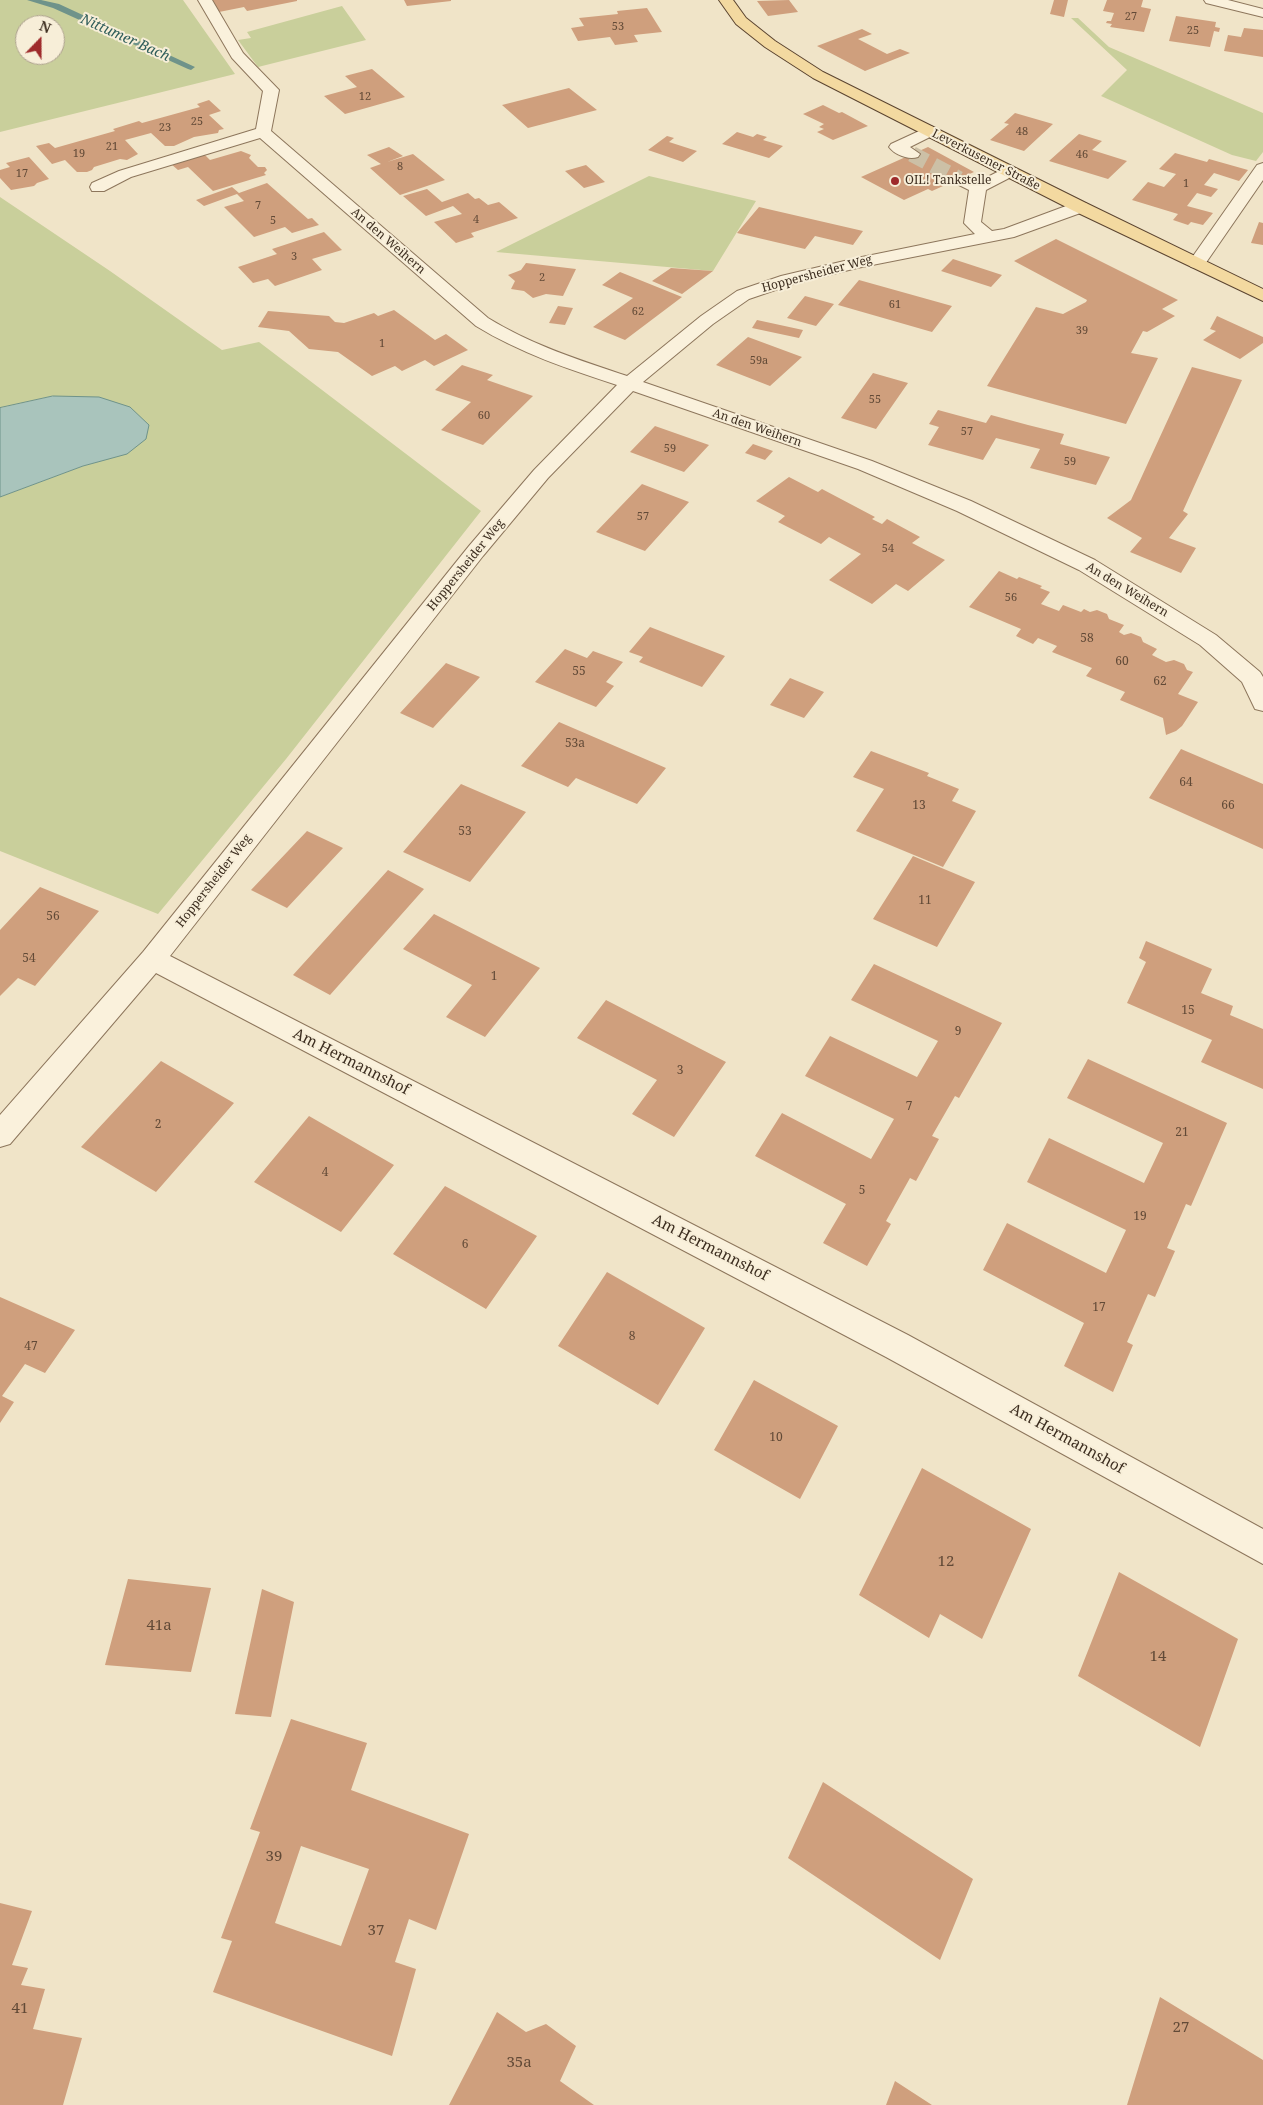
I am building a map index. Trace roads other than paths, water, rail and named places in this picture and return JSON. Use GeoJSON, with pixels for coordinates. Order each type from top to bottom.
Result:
{"type":"FeatureCollection","features":[{"type":"Feature","properties":{"kind":"main road","name":"Leverkusener Straße"},"geometry":{"type":"LineString","coordinates":[[726,0],[741,21],[770,44],[818,75],[1009,172],[1263,296]]}},
{"type":"Feature","properties":{"kind":"street"},"geometry":{"type":"LineString","coordinates":[[98,187],[125,174],[263,132],[271,90],[237,55],[205,0]]}},
{"type":"Feature","properties":{"kind":"street"},"geometry":{"type":"LineString","coordinates":[[1211,0],[1263,14]]}},
{"type":"Feature","properties":{"kind":"street"},"geometry":{"type":"LineString","coordinates":[[912,154],[897,146],[930,131]]}},
{"type":"Feature","properties":{"kind":"street","name":"An den Weihern"},"geometry":{"type":"LineString","coordinates":[[263,132],[482,322],[508,338],[550,356],[865,465],[964,506],[1087,565],[1208,640],[1252,678],[1263,703]]}},
{"type":"Feature","properties":{"kind":"street"},"geometry":{"type":"LineString","coordinates":[[1197,263],[1263,168]]}},
{"type":"Feature","properties":{"kind":"street"},"geometry":{"type":"LineString","coordinates":[[978,188],[1009,172]]}},
{"type":"Feature","properties":{"kind":"street"},"geometry":{"type":"LineString","coordinates":[[960,179],[978,188]]}},
{"type":"Feature","properties":{"kind":"street"},"geometry":{"type":"LineString","coordinates":[[978,188],[972,223],[988,236]]}},
{"type":"Feature","properties":{"kind":"street","name":"Hoppersheider Weg"},"geometry":{"type":"LineString","coordinates":[[0,1135],[152,958],[476,551],[541,474],[629,384],[707,320],[743,295],[787,280],[857,262],[1008,233],[1080,207]]}},
{"type":"Feature","properties":{"kind":"street","name":"Am Hermannshof"},"geometry":{"type":"LineString","coordinates":[[152,958],[897,1346],[1263,1547]]}},
{"type":"Feature","properties":{"kind":"water"},"geometry":{"type":"Polygon","coordinates":[[[53,396],[99,397],[130,407],[149,425],[146,439],[127,454],[83,466],[0,497],[0,408],[53,396]]]}},
{"type":"Feature","properties":{"kind":"waterway","name":"Nittumer Bach"},"geometry":{"type":"LineString","coordinates":[[31,0],[56,6],[191,67]]}},
{"type":"Feature","properties":{"kind":"tunnel"},"geometry":{"type":"LineString","coordinates":[[912,154],[959,179]]}},
{"type":"Feature","properties":{"kind":"place","name":"OIL! Tankstelle"},"geometry":{"type":"Point","coordinates":[895,181]}}]}
